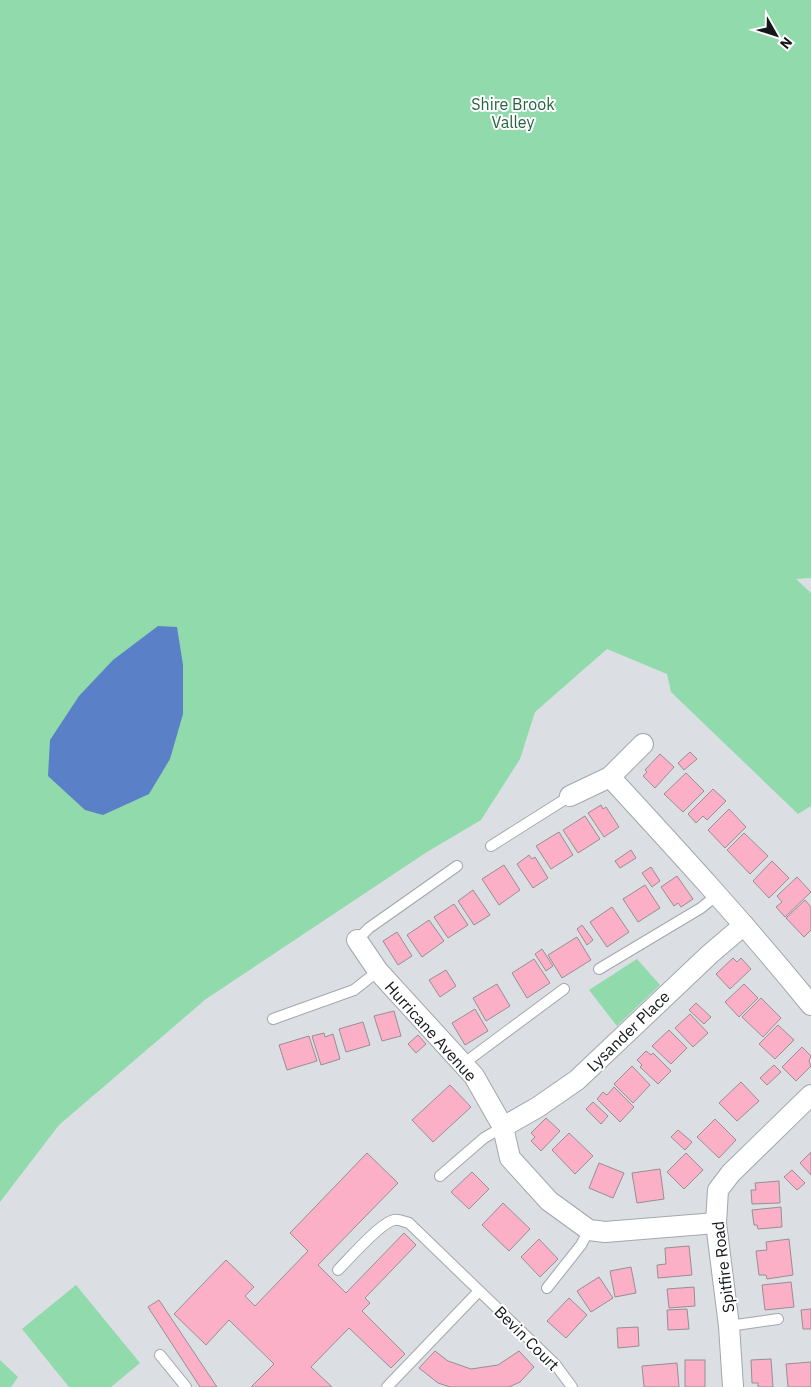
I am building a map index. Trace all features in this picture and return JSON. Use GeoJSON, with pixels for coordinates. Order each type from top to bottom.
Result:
{"type":"FeatureCollection","features":[{"type":"Feature","properties":{"kind":"street"},"geometry":{"type":"LineString","coordinates":[[570,796],[610,777],[643,744]]}},
{"type":"Feature","properties":{"kind":"street"},"geometry":{"type":"LineString","coordinates":[[610,777],[763,945],[811,1005]]}},
{"type":"Feature","properties":{"kind":"street","name":"Lysander Place"},"geometry":{"type":"LineString","coordinates":[[503,1127],[538,1108],[577,1080],[710,954],[744,925]]}},
{"type":"Feature","properties":{"kind":"street","name":"Hurricane Avenue"},"geometry":{"type":"LineString","coordinates":[[357,940],[378,972],[474,1076],[503,1127],[510,1158],[549,1201],[589,1230]]}},
{"type":"Feature","properties":{"kind":"street","name":"Spitfire Road"},"geometry":{"type":"LineString","coordinates":[[733,1387],[730,1326],[716,1223],[718,1190],[731,1173],[811,1095]]}},
{"type":"Feature","properties":{"kind":"street"},"geometry":{"type":"LineString","coordinates":[[589,1230],[605,1232],[716,1223]]}},
{"type":"Feature","properties":{"kind":"lane"},"geometry":{"type":"LineString","coordinates":[[491,846],[570,796]]}},
{"type":"Feature","properties":{"kind":"lane"},"geometry":{"type":"LineString","coordinates":[[357,940],[369,928],[457,866]]}},
{"type":"Feature","properties":{"kind":"lane"},"geometry":{"type":"LineString","coordinates":[[599,969],[701,908],[718,894]]}},
{"type":"Feature","properties":{"kind":"lane"},"geometry":{"type":"LineString","coordinates":[[273,1019],[354,990],[378,972]]}},
{"type":"Feature","properties":{"kind":"lane"},"geometry":{"type":"LineString","coordinates":[[463,1064],[564,989]]}},
{"type":"Feature","properties":{"kind":"lane"},"geometry":{"type":"LineString","coordinates":[[440,1176],[484,1138],[503,1127]]}},
{"type":"Feature","properties":{"kind":"lane","name":"Bevin Court"},"geometry":{"type":"LineString","coordinates":[[338,1270],[383,1225],[394,1220],[409,1223],[555,1364],[572,1387]]}},
{"type":"Feature","properties":{"kind":"lane"},"geometry":{"type":"LineString","coordinates":[[547,1288],[581,1244],[589,1230]]}},
{"type":"Feature","properties":{"kind":"lane"},"geometry":{"type":"LineString","coordinates":[[387,1387],[479,1291]]}},
{"type":"Feature","properties":{"kind":"lane"},"geometry":{"type":"LineString","coordinates":[[730,1326],[778,1319]]}},
{"type":"Feature","properties":{"kind":"lane"},"geometry":{"type":"LineString","coordinates":[[160,1355],[186,1387]]}},
{"type":"Feature","properties":{"kind":"green space","name":"Shire Brook Valley"},"geometry":{"type":"Polygon","coordinates":[[[0,0],[811,0],[811,578],[796,579],[811,593],[811,806],[798,814],[671,692],[667,674],[607,649],[535,712],[520,759],[481,820],[427,852],[206,999],[59,1125],[0,1202],[0,0]]]}},
{"type":"Feature","properties":{"kind":"green space"},"geometry":{"type":"Polygon","coordinates":[[[637,959],[660,985],[617,1026],[589,990],[637,959]]]}},
{"type":"Feature","properties":{"kind":"green space"},"geometry":{"type":"Polygon","coordinates":[[[76,1285],[140,1363],[111,1387],[69,1387],[22,1329],[76,1285]]]}},
{"type":"Feature","properties":{"kind":"green space"},"geometry":{"type":"Polygon","coordinates":[[[0,1360],[18,1377],[11,1387],[0,1387],[0,1360]]]}},
{"type":"Feature","properties":{"kind":"water"},"geometry":{"type":"Polygon","coordinates":[[[158,626],[177,627],[183,665],[183,714],[170,759],[149,794],[103,815],[85,810],[48,776],[50,740],[79,696],[113,660],[158,626]]]}},
{"type":"Feature","properties":{"kind":"building"},"geometry":{"type":"Polygon","coordinates":[[[690,752],[697,759],[684,770],[678,763],[690,752]]]}},
{"type":"Feature","properties":{"kind":"building"},"geometry":{"type":"Polygon","coordinates":[[[660,754],[674,767],[655,788],[643,776],[647,772],[645,770],[660,754]]]}},
{"type":"Feature","properties":{"kind":"building"},"geometry":{"type":"Polygon","coordinates":[[[686,773],[704,791],[683,812],[664,794],[686,773]]]}},
{"type":"Feature","properties":{"kind":"building"},"geometry":{"type":"Polygon","coordinates":[[[713,789],[726,801],[707,820],[703,816],[696,823],[688,814],[713,789]]]}},
{"type":"Feature","properties":{"kind":"building"},"geometry":{"type":"Polygon","coordinates":[[[601,805],[603,809],[606,807],[619,827],[604,837],[588,813],[601,805]]]}},
{"type":"Feature","properties":{"kind":"building"},"geometry":{"type":"Polygon","coordinates":[[[729,809],[746,827],[725,848],[708,830],[729,809]]]}},
{"type":"Feature","properties":{"kind":"building"},"geometry":{"type":"Polygon","coordinates":[[[585,816],[600,839],[578,853],[563,830],[585,816]]]}},
{"type":"Feature","properties":{"kind":"building"},"geometry":{"type":"Polygon","coordinates":[[[559,832],[573,855],[551,869],[536,846],[559,832]]]}},
{"type":"Feature","properties":{"kind":"building"},"geometry":{"type":"Polygon","coordinates":[[[744,833],[768,856],[750,874],[727,850],[744,833]]]}},
{"type":"Feature","properties":{"kind":"building"},"geometry":{"type":"Polygon","coordinates":[[[631,850],[636,858],[620,868],[615,861],[631,850]]]}},
{"type":"Feature","properties":{"kind":"building"},"geometry":{"type":"Polygon","coordinates":[[[529,855],[532,859],[535,857],[548,878],[533,888],[517,864],[529,855]]]}},
{"type":"Feature","properties":{"kind":"building"},"geometry":{"type":"Polygon","coordinates":[[[772,861],[789,878],[769,898],[753,881],[772,861]]]}},
{"type":"Feature","properties":{"kind":"building"},"geometry":{"type":"Polygon","coordinates":[[[504,865],[520,890],[499,905],[482,879],[504,865]]]}},
{"type":"Feature","properties":{"kind":"building"},"geometry":{"type":"Polygon","coordinates":[[[651,867],[660,881],[652,887],[642,873],[651,867]]]}},
{"type":"Feature","properties":{"kind":"building"},"geometry":{"type":"Polygon","coordinates":[[[677,876],[693,899],[681,907],[678,903],[674,906],[661,887],[677,876]]]}},
{"type":"Feature","properties":{"kind":"building"},"geometry":{"type":"Polygon","coordinates":[[[797,877],[811,892],[785,917],[776,907],[782,902],[777,896],[797,877]]]}},
{"type":"Feature","properties":{"kind":"building"},"geometry":{"type":"Polygon","coordinates":[[[645,885],[660,908],[638,922],[623,899],[645,885]]]}},
{"type":"Feature","properties":{"kind":"building"},"geometry":{"type":"Polygon","coordinates":[[[473,890],[490,915],[474,925],[458,901],[473,890]]]}},
{"type":"Feature","properties":{"kind":"building"},"geometry":{"type":"Polygon","coordinates":[[[805,900],[811,907],[811,930],[804,937],[786,918],[805,900]]]}},
{"type":"Feature","properties":{"kind":"building"},"geometry":{"type":"Polygon","coordinates":[[[454,904],[468,925],[448,938],[434,917],[454,904]]]}},
{"type":"Feature","properties":{"kind":"building"},"geometry":{"type":"Polygon","coordinates":[[[612,907],[629,932],[607,947],[590,922],[612,907]]]}},
{"type":"Feature","properties":{"kind":"building"},"geometry":{"type":"Polygon","coordinates":[[[429,920],[444,941],[422,957],[407,935],[429,920]]]}},
{"type":"Feature","properties":{"kind":"building"},"geometry":{"type":"Polygon","coordinates":[[[582,925],[593,940],[587,945],[577,929],[582,925]]]}},
{"type":"Feature","properties":{"kind":"building"},"geometry":{"type":"Polygon","coordinates":[[[397,932],[412,956],[398,965],[383,941],[397,932]]]}},
{"type":"Feature","properties":{"kind":"building"},"geometry":{"type":"Polygon","coordinates":[[[577,937],[591,960],[562,978],[548,955],[577,937]]]}},
{"type":"Feature","properties":{"kind":"building"},"geometry":{"type":"Polygon","coordinates":[[[542,949],[553,966],[546,971],[535,954],[542,949]]]}},
{"type":"Feature","properties":{"kind":"building"},"geometry":{"type":"Polygon","coordinates":[[[733,958],[737,962],[741,958],[751,969],[730,989],[716,974],[733,958]]]}},
{"type":"Feature","properties":{"kind":"building"},"geometry":{"type":"Polygon","coordinates":[[[534,959],[550,983],[527,998],[512,973],[534,959]]]}},
{"type":"Feature","properties":{"kind":"building"},"geometry":{"type":"Polygon","coordinates":[[[446,970],[456,986],[440,997],[429,980],[446,970]]]}},
{"type":"Feature","properties":{"kind":"building"},"geometry":{"type":"Polygon","coordinates":[[[497,984],[510,1006],[486,1021],[473,998],[497,984]]]}},
{"type":"Feature","properties":{"kind":"building"},"geometry":{"type":"Polygon","coordinates":[[[744,984],[758,998],[739,1017],[725,1002],[744,984]]]}},
{"type":"Feature","properties":{"kind":"building"},"geometry":{"type":"Polygon","coordinates":[[[761,998],[781,1018],[763,1037],[742,1017],[761,998]]]}},
{"type":"Feature","properties":{"kind":"building"},"geometry":{"type":"Polygon","coordinates":[[[696,1003],[711,1017],[704,1024],[689,1010],[696,1003]]]}},
{"type":"Feature","properties":{"kind":"building"},"geometry":{"type":"Polygon","coordinates":[[[475,1009],[488,1031],[465,1045],[452,1023],[475,1009]]]}},
{"type":"Feature","properties":{"kind":"building"},"geometry":{"type":"Polygon","coordinates":[[[394,1011],[401,1036],[382,1041],[374,1016],[394,1011]]]}},
{"type":"Feature","properties":{"kind":"building"},"geometry":{"type":"Polygon","coordinates":[[[690,1014],[708,1033],[693,1047],[675,1028],[690,1014]]]}},
{"type":"Feature","properties":{"kind":"building"},"geometry":{"type":"Polygon","coordinates":[[[363,1022],[370,1045],[346,1052],[339,1029],[363,1022]]]}},
{"type":"Feature","properties":{"kind":"building"},"geometry":{"type":"Polygon","coordinates":[[[778,1025],[794,1040],[775,1059],[759,1044],[778,1025]]]}},
{"type":"Feature","properties":{"kind":"building"},"geometry":{"type":"Polygon","coordinates":[[[669,1030],[687,1048],[671,1064],[652,1046],[669,1030]]]}},
{"type":"Feature","properties":{"kind":"building"},"geometry":{"type":"Polygon","coordinates":[[[324,1033],[325,1037],[333,1034],[340,1059],[321,1065],[312,1036],[324,1033]]]}},
{"type":"Feature","properties":{"kind":"building"},"geometry":{"type":"Polygon","coordinates":[[[418,1035],[426,1044],[416,1053],[408,1044],[418,1035]]]}},
{"type":"Feature","properties":{"kind":"building"},"geometry":{"type":"Polygon","coordinates":[[[309,1036],[317,1061],[287,1070],[279,1045],[309,1036]]]}},
{"type":"Feature","properties":{"kind":"building"},"geometry":{"type":"Polygon","coordinates":[[[802,1047],[811,1056],[809,1061],[811,1066],[796,1081],[782,1067],[802,1047]]]}},
{"type":"Feature","properties":{"kind":"building"},"geometry":{"type":"Polygon","coordinates":[[[646,1051],[651,1055],[653,1053],[671,1071],[658,1084],[640,1067],[642,1065],[637,1060],[646,1051]]]}},
{"type":"Feature","properties":{"kind":"building"},"geometry":{"type":"Polygon","coordinates":[[[774,1065],[781,1072],[767,1085],[760,1078],[774,1065]]]}},
{"type":"Feature","properties":{"kind":"building"},"geometry":{"type":"Polygon","coordinates":[[[632,1066],[650,1085],[633,1103],[614,1084],[632,1066]]]}},
{"type":"Feature","properties":{"kind":"building"},"geometry":{"type":"Polygon","coordinates":[[[741,1082],[759,1101],[737,1121],[719,1103],[741,1082]]]}},
{"type":"Feature","properties":{"kind":"building"},"geometry":{"type":"Polygon","coordinates":[[[450,1085],[471,1107],[433,1142],[412,1120],[450,1085]]]}},
{"type":"Feature","properties":{"kind":"building"},"geometry":{"type":"Polygon","coordinates":[[[614,1087],[634,1107],[620,1122],[597,1099],[603,1092],[607,1095],[614,1087]]]}},
{"type":"Feature","properties":{"kind":"building"},"geometry":{"type":"Polygon","coordinates":[[[593,1102],[608,1116],[601,1124],[586,1109],[593,1102]]]}},
{"type":"Feature","properties":{"kind":"building"},"geometry":{"type":"Polygon","coordinates":[[[546,1118],[560,1131],[541,1151],[531,1141],[535,1137],[531,1133],[546,1118]]]}},
{"type":"Feature","properties":{"kind":"building"},"geometry":{"type":"Polygon","coordinates":[[[715,1119],[736,1140],[719,1158],[697,1137],[715,1119]]]}},
{"type":"Feature","properties":{"kind":"building"},"geometry":{"type":"Polygon","coordinates":[[[678,1130],[692,1142],[685,1150],[671,1137],[678,1130]]]}},
{"type":"Feature","properties":{"kind":"building"},"geometry":{"type":"Polygon","coordinates":[[[569,1133],[593,1156],[575,1174],[552,1150],[569,1133]]]}},
{"type":"Feature","properties":{"kind":"building"},"geometry":{"type":"Polygon","coordinates":[[[811,1152],[811,1175],[800,1163],[811,1152]]]}},
{"type":"Feature","properties":{"kind":"building"},"geometry":{"type":"Polygon","coordinates":[[[367,1153],[398,1183],[318,1265],[346,1293],[404,1233],[416,1245],[365,1298],[370,1303],[362,1311],[405,1354],[391,1368],[349,1328],[311,1367],[332,1387],[251,1387],[274,1364],[229,1320],[206,1345],[174,1314],[226,1260],[254,1287],[245,1296],[255,1306],[308,1251],[290,1233],[367,1153]]]}},
{"type":"Feature","properties":{"kind":"building"},"geometry":{"type":"Polygon","coordinates":[[[686,1153],[703,1170],[684,1189],[667,1172],[686,1153]]]}},
{"type":"Feature","properties":{"kind":"building"},"geometry":{"type":"Polygon","coordinates":[[[599,1163],[624,1173],[613,1198],[589,1188],[599,1163]]]}},
{"type":"Feature","properties":{"kind":"building"},"geometry":{"type":"Polygon","coordinates":[[[660,1169],[664,1199],[637,1203],[632,1173],[660,1169]]]}},
{"type":"Feature","properties":{"kind":"building"},"geometry":{"type":"Polygon","coordinates":[[[792,1170],[805,1183],[797,1190],[784,1177],[792,1170]]]}},
{"type":"Feature","properties":{"kind":"building"},"geometry":{"type":"Polygon","coordinates":[[[472,1172],[489,1189],[469,1209],[451,1192],[472,1172]]]}},
{"type":"Feature","properties":{"kind":"building"},"geometry":{"type":"Polygon","coordinates":[[[779,1181],[780,1203],[752,1204],[751,1190],[756,1190],[755,1183],[779,1181]]]}},
{"type":"Feature","properties":{"kind":"building"},"geometry":{"type":"Polygon","coordinates":[[[503,1203],[530,1229],[509,1251],[482,1225],[503,1203]]]}},
{"type":"Feature","properties":{"kind":"building"},"geometry":{"type":"Polygon","coordinates":[[[781,1207],[782,1227],[758,1229],[757,1225],[754,1225],[752,1210],[781,1207]]]}},
{"type":"Feature","properties":{"kind":"building"},"geometry":{"type":"Polygon","coordinates":[[[539,1239],[558,1259],[540,1277],[521,1257],[539,1239]]]}},
{"type":"Feature","properties":{"kind":"building"},"geometry":{"type":"Polygon","coordinates":[[[789,1239],[793,1275],[767,1279],[766,1275],[759,1275],[756,1251],[767,1250],[766,1242],[789,1239]]]}},
{"type":"Feature","properties":{"kind":"building"},"geometry":{"type":"Polygon","coordinates":[[[689,1246],[692,1275],[658,1278],[657,1265],[666,1264],[665,1248],[689,1246]]]}},
{"type":"Feature","properties":{"kind":"building"},"geometry":{"type":"Polygon","coordinates":[[[631,1267],[636,1293],[615,1297],[610,1271],[631,1267]]]}},
{"type":"Feature","properties":{"kind":"building"},"geometry":{"type":"Polygon","coordinates":[[[599,1277],[613,1298],[591,1312],[577,1291],[599,1277]]]}},
{"type":"Feature","properties":{"kind":"building"},"geometry":{"type":"Polygon","coordinates":[[[791,1282],[794,1307],[765,1310],[762,1285],[791,1282]]]}},
{"type":"Feature","properties":{"kind":"building"},"geometry":{"type":"Polygon","coordinates":[[[694,1287],[695,1306],[669,1308],[667,1289],[694,1287]]]}},
{"type":"Feature","properties":{"kind":"building"},"geometry":{"type":"Polygon","coordinates":[[[569,1298],[587,1315],[566,1338],[547,1321],[569,1298]]]}},
{"type":"Feature","properties":{"kind":"building"},"geometry":{"type":"Polygon","coordinates":[[[159,1300],[217,1387],[200,1387],[148,1307],[159,1300]]]}},
{"type":"Feature","properties":{"kind":"building"},"geometry":{"type":"Polygon","coordinates":[[[687,1309],[689,1329],[668,1330],[667,1310],[687,1309]]]}},
{"type":"Feature","properties":{"kind":"building"},"geometry":{"type":"Polygon","coordinates":[[[811,1309],[811,1329],[803,1329],[801,1310],[811,1309]]]}},
{"type":"Feature","properties":{"kind":"building"},"geometry":{"type":"Polygon","coordinates":[[[638,1327],[639,1346],[618,1348],[617,1328],[638,1327]]]}},
{"type":"Feature","properties":{"kind":"building"},"geometry":{"type":"Polygon","coordinates":[[[435,1351],[448,1361],[471,1369],[498,1365],[519,1351],[534,1367],[520,1382],[509,1387],[450,1387],[438,1383],[419,1368],[435,1351]]]}},
{"type":"Feature","properties":{"kind":"building"},"geometry":{"type":"Polygon","coordinates":[[[771,1359],[773,1387],[758,1387],[758,1383],[752,1383],[751,1360],[771,1359]]]}},
{"type":"Feature","properties":{"kind":"building"},"geometry":{"type":"Polygon","coordinates":[[[685,1360],[705,1360],[705,1387],[685,1387],[685,1360]]]}},
{"type":"Feature","properties":{"kind":"building"},"geometry":{"type":"Polygon","coordinates":[[[811,1362],[811,1387],[788,1387],[786,1364],[811,1362]]]}},
{"type":"Feature","properties":{"kind":"building"},"geometry":{"type":"Polygon","coordinates":[[[677,1363],[679,1387],[644,1387],[642,1366],[677,1363]]]}}]}
